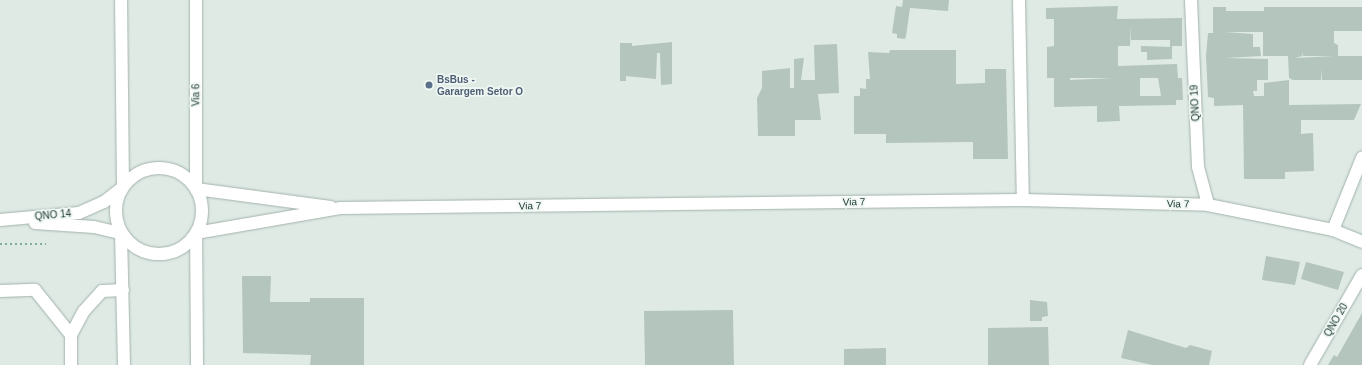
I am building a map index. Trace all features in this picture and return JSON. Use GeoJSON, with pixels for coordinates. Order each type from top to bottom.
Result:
{"type":"FeatureCollection","features":[{"type":"Feature","properties":{"kind":"main road"},"geometry":{"type":"LineString","coordinates":[[121,0],[122,187],[116,212],[121,233],[124,365]]}},
{"type":"Feature","properties":{"kind":"main road","name":"Via 6"},"geometry":{"type":"LineString","coordinates":[[196,0],[196,189]]}},
{"type":"Feature","properties":{"kind":"main road"},"geometry":{"type":"LineString","coordinates":[[1019,0],[1024,200]]}},
{"type":"Feature","properties":{"kind":"main road","name":"QNO 19"},"geometry":{"type":"LineString","coordinates":[[1191,0],[1198,167],[1208,205]]}},
{"type":"Feature","properties":{"kind":"main road"},"geometry":{"type":"LineString","coordinates":[[1334,230],[1362,158]]}},
{"type":"Feature","properties":{"kind":"main road"},"geometry":{"type":"LineString","coordinates":[[122,187],[144,170],[161,168],[180,174],[196,189],[201,204],[201,219],[196,233],[197,365]]}},
{"type":"Feature","properties":{"kind":"main road","name":"QNO 14"},"geometry":{"type":"LineString","coordinates":[[0,220],[79,213],[104,202],[122,187]]}},
{"type":"Feature","properties":{"kind":"main road","name":"Via 7"},"geometry":{"type":"LineString","coordinates":[[196,189],[340,208],[1024,200],[1208,205],[1334,230],[1362,242]]}},
{"type":"Feature","properties":{"kind":"main road","name":"Via 7"},"geometry":{"type":"LineString","coordinates":[[196,233],[340,208]]}},
{"type":"Feature","properties":{"kind":"main road","name":"QNO 14"},"geometry":{"type":"LineString","coordinates":[[0,220],[94,227],[121,233]]}},
{"type":"Feature","properties":{"kind":"main road"},"geometry":{"type":"LineString","coordinates":[[121,233],[144,252],[159,254],[186,244],[196,233]]}},
{"type":"Feature","properties":{"kind":"main road","name":"QNO 20"},"geometry":{"type":"LineString","coordinates":[[1310,365],[1362,275]]}},
{"type":"Feature","properties":{"kind":"main road"},"geometry":{"type":"LineString","coordinates":[[0,291],[35,290],[71,335]]}},
{"type":"Feature","properties":{"kind":"main road"},"geometry":{"type":"LineString","coordinates":[[72,365],[71,335],[84,311],[102,291],[123,290]]}},
{"type":"Feature","properties":{"kind":"path"},"geometry":{"type":"LineString","coordinates":[[0,244],[50,244]]}},
{"type":"Feature","properties":{"kind":"building"},"geometry":{"type":"Polygon","coordinates":[[[903,0],[949,0],[948,11],[910,8],[905,39],[897,38],[897,34],[892,33],[896,6],[902,7],[903,0]]]}},
{"type":"Feature","properties":{"kind":"building"},"geometry":{"type":"Polygon","coordinates":[[[1118,6],[1117,19],[1182,18],[1182,46],[1172,46],[1172,59],[1147,60],[1147,52],[1141,52],[1141,46],[1170,47],[1170,40],[1131,40],[1131,25],[1130,46],[1118,46],[1118,66],[1177,64],[1178,78],[1182,78],[1183,100],[1176,100],[1176,105],[1119,106],[1120,121],[1097,122],[1097,106],[1054,107],[1054,78],[1047,78],[1047,47],[1054,46],[1054,19],[1046,19],[1046,8],[1118,6]],[[1070,78],[1070,80],[1113,78],[1070,78]],[[1140,78],[1140,96],[1161,96],[1158,78],[1140,78]]]}},
{"type":"Feature","properties":{"kind":"building"},"geometry":{"type":"Polygon","coordinates":[[[1213,7],[1226,7],[1226,11],[1264,11],[1264,7],[1362,7],[1362,31],[1334,31],[1334,43],[1338,45],[1338,56],[1362,56],[1362,80],[1322,80],[1322,69],[1321,80],[1293,80],[1289,78],[1288,56],[1263,56],[1263,32],[1225,32],[1253,34],[1253,47],[1260,47],[1261,56],[1226,58],[1268,59],[1268,80],[1257,80],[1257,91],[1253,91],[1254,96],[1264,96],[1264,83],[1289,80],[1289,105],[1361,104],[1354,120],[1301,120],[1301,134],[1313,133],[1314,171],[1285,172],[1285,179],[1244,179],[1243,105],[1214,106],[1214,98],[1208,97],[1206,56],[1208,33],[1213,33],[1213,7]],[[1302,53],[1302,56],[1295,58],[1334,56],[1303,56],[1302,53]]]}},
{"type":"Feature","properties":{"kind":"building"},"geometry":{"type":"Polygon","coordinates":[[[672,42],[672,84],[661,85],[660,53],[657,53],[656,79],[626,76],[626,81],[620,81],[620,43],[632,43],[632,46],[672,42]]]}},
{"type":"Feature","properties":{"kind":"building"},"geometry":{"type":"Polygon","coordinates":[[[837,44],[839,93],[818,94],[821,120],[795,120],[795,136],[758,136],[757,98],[762,88],[762,71],[790,68],[790,88],[794,88],[794,59],[804,58],[801,80],[815,80],[814,45],[837,44]]]}},
{"type":"Feature","properties":{"kind":"building"},"geometry":{"type":"Polygon","coordinates":[[[890,50],[956,50],[956,84],[985,83],[985,69],[1006,69],[1008,159],[973,159],[973,142],[886,143],[886,134],[854,134],[854,96],[860,96],[860,88],[866,89],[866,79],[870,79],[868,52],[889,53],[890,50]]]}},
{"type":"Feature","properties":{"kind":"building"},"geometry":{"type":"Polygon","coordinates":[[[1266,256],[1300,262],[1295,285],[1262,280],[1266,256]]]}},
{"type":"Feature","properties":{"kind":"building"},"geometry":{"type":"Polygon","coordinates":[[[1306,262],[1344,272],[1338,290],[1301,279],[1306,262]]]}},
{"type":"Feature","properties":{"kind":"building"},"geometry":{"type":"Polygon","coordinates":[[[242,276],[271,276],[270,302],[310,302],[310,298],[364,298],[364,365],[310,365],[311,355],[243,353],[242,276]]]}},
{"type":"Feature","properties":{"kind":"building"},"geometry":{"type":"Polygon","coordinates":[[[1030,300],[1047,302],[1048,316],[1042,317],[1042,321],[1030,321],[1030,300]]]}},
{"type":"Feature","properties":{"kind":"building"},"geometry":{"type":"Polygon","coordinates":[[[733,310],[734,365],[645,365],[644,311],[733,310]]]}},
{"type":"Feature","properties":{"kind":"building"},"geometry":{"type":"Polygon","coordinates":[[[1362,313],[1362,365],[1328,365],[1334,355],[1337,357],[1362,313]]]}},
{"type":"Feature","properties":{"kind":"building"},"geometry":{"type":"Polygon","coordinates":[[[1048,327],[1049,365],[988,365],[988,328],[1048,327]]]}},
{"type":"Feature","properties":{"kind":"building"},"geometry":{"type":"Polygon","coordinates":[[[1128,330],[1186,348],[1190,345],[1212,351],[1209,365],[1152,365],[1121,358],[1128,330]]]}},
{"type":"Feature","properties":{"kind":"building"},"geometry":{"type":"Polygon","coordinates":[[[886,348],[886,365],[844,365],[844,349],[886,348]]]}},
{"type":"Feature","properties":{"kind":"place","name":"BsBus - Garargem Setor O"},"geometry":{"type":"Point","coordinates":[429,85]}}]}
